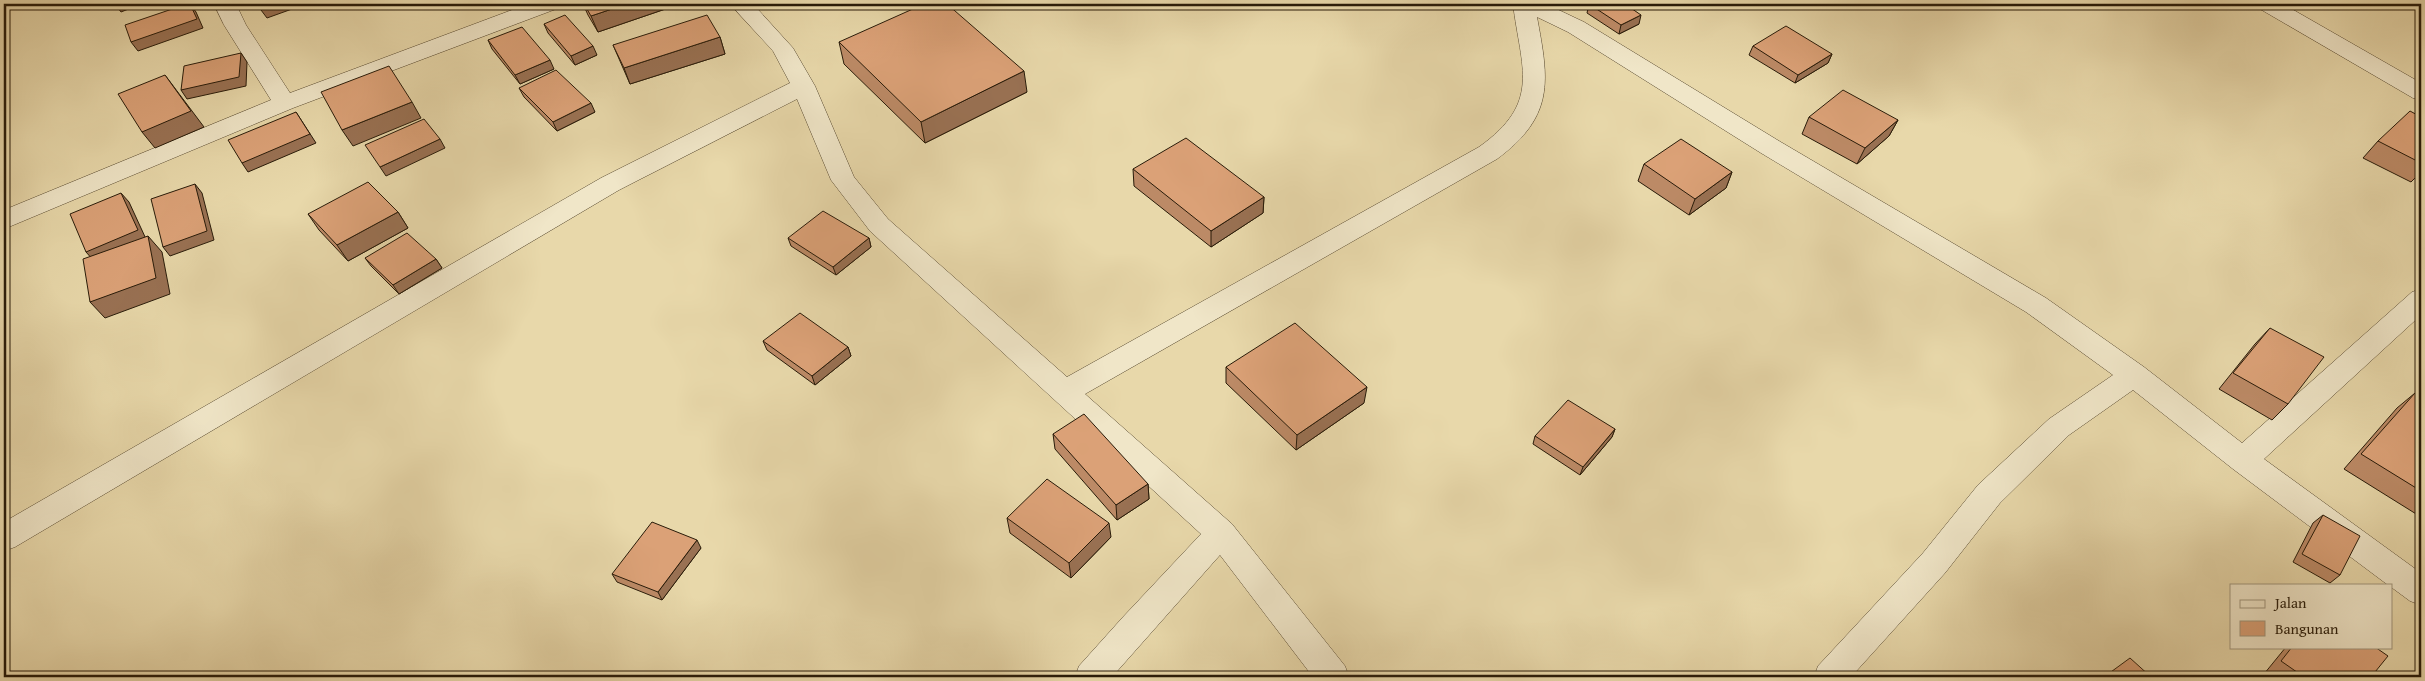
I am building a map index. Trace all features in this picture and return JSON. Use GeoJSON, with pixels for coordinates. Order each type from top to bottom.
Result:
{"type":"FeatureCollection","features":[{"type":"Feature","properties":{"kind":"street"},"geometry":{"type":"LineString","coordinates":[[225,4],[235,25],[285,103]]}},
{"type":"Feature","properties":{"kind":"street"},"geometry":{"type":"LineString","coordinates":[[4,220],[285,103],[548,4]]}},
{"type":"Feature","properties":{"kind":"street"},"geometry":{"type":"LineString","coordinates":[[741,4],[782,48],[803,86],[843,180],[879,225],[1066,391],[1220,533],[1333,677]]}},
{"type":"Feature","properties":{"kind":"street"},"geometry":{"type":"LineString","coordinates":[[1066,391],[1488,153],[1512,134],[1527,114],[1535,90],[1534,64],[1524,4]]}},
{"type":"Feature","properties":{"kind":"street"},"geometry":{"type":"LineString","coordinates":[[1529,4],[1576,27],[1770,147],[2036,306],[2134,375],[2243,460],[2421,591]]}},
{"type":"Feature","properties":{"kind":"street"},"geometry":{"type":"LineString","coordinates":[[2268,4],[2421,93]]}},
{"type":"Feature","properties":{"kind":"street"},"geometry":{"type":"LineString","coordinates":[[4,538],[610,184],[803,86]]}},
{"type":"Feature","properties":{"kind":"street"},"geometry":{"type":"LineString","coordinates":[[2243,460],[2421,299]]}},
{"type":"Feature","properties":{"kind":"street"},"geometry":{"type":"LineString","coordinates":[[1830,677],[1934,563],[1989,494],[2059,427],[2134,375]]}},
{"type":"Feature","properties":{"kind":"street"},"geometry":{"type":"LineString","coordinates":[[1091,677],[1220,533]]}},
{"type":"Feature","properties":{"kind":"building"},"geometry":{"type":"Polygon","coordinates":[[[190,4],[197,19],[131,42],[125,25],[190,4]]]}},
{"type":"Feature","properties":{"kind":"building"},"geometry":{"type":"Polygon","coordinates":[[[257,4],[277,4],[261,10],[257,4]]]}},
{"type":"Feature","properties":{"kind":"building"},"geometry":{"type":"Polygon","coordinates":[[[584,4],[627,4],[591,16],[584,4]]]}},
{"type":"Feature","properties":{"kind":"building"},"geometry":{"type":"Polygon","coordinates":[[[924,4],[947,4],[1024,71],[921,122],[839,42],[924,4]]]}},
{"type":"Feature","properties":{"kind":"building"},"geometry":{"type":"Polygon","coordinates":[[[1589,4],[1625,4],[1641,15],[1621,25],[1589,4]]]}},
{"type":"Feature","properties":{"kind":"building"},"geometry":{"type":"Polygon","coordinates":[[[565,15],[593,46],[571,56],[544,24],[565,15]]]}},
{"type":"Feature","properties":{"kind":"building"},"geometry":{"type":"Polygon","coordinates":[[[707,15],[720,37],[624,68],[613,45],[707,15]]]}},
{"type":"Feature","properties":{"kind":"building"},"geometry":{"type":"Polygon","coordinates":[[[1786,26],[1832,54],[1798,75],[1753,46],[1786,26]]]}},
{"type":"Feature","properties":{"kind":"building"},"geometry":{"type":"Polygon","coordinates":[[[522,27],[550,60],[515,75],[488,40],[522,27]]]}},
{"type":"Feature","properties":{"kind":"building"},"geometry":{"type":"Polygon","coordinates":[[[241,53],[239,77],[181,90],[184,66],[241,53]]]}},
{"type":"Feature","properties":{"kind":"building"},"geometry":{"type":"Polygon","coordinates":[[[389,66],[412,102],[342,130],[321,92],[389,66]]]}},
{"type":"Feature","properties":{"kind":"building"},"geometry":{"type":"Polygon","coordinates":[[[556,70],[591,103],[553,122],[519,88],[556,70]]]}},
{"type":"Feature","properties":{"kind":"building"},"geometry":{"type":"Polygon","coordinates":[[[165,75],[191,111],[142,132],[118,94],[165,75]]]}},
{"type":"Feature","properties":{"kind":"building"},"geometry":{"type":"Polygon","coordinates":[[[1843,90],[1898,120],[1865,148],[1809,117],[1843,90]]]}},
{"type":"Feature","properties":{"kind":"building"},"geometry":{"type":"Polygon","coordinates":[[[2410,111],[2421,117],[2421,163],[2378,141],[2410,111]]]}},
{"type":"Feature","properties":{"kind":"building"},"geometry":{"type":"Polygon","coordinates":[[[296,112],[310,134],[242,163],[228,140],[296,112]]]}},
{"type":"Feature","properties":{"kind":"building"},"geometry":{"type":"Polygon","coordinates":[[[424,119],[440,139],[380,167],[365,145],[424,119]]]}},
{"type":"Feature","properties":{"kind":"building"},"geometry":{"type":"Polygon","coordinates":[[[1186,138],[1264,197],[1211,231],[1133,169],[1186,138]]]}},
{"type":"Feature","properties":{"kind":"building"},"geometry":{"type":"Polygon","coordinates":[[[1681,139],[1732,172],[1695,199],[1644,164],[1681,139]]]}},
{"type":"Feature","properties":{"kind":"building"},"geometry":{"type":"Polygon","coordinates":[[[368,182],[398,212],[337,245],[308,214],[368,182]]]}},
{"type":"Feature","properties":{"kind":"building"},"geometry":{"type":"Polygon","coordinates":[[[195,184],[207,231],[163,247],[151,199],[195,184]]]}},
{"type":"Feature","properties":{"kind":"building"},"geometry":{"type":"Polygon","coordinates":[[[121,193],[138,230],[86,252],[70,214],[121,193]]]}},
{"type":"Feature","properties":{"kind":"building"},"geometry":{"type":"Polygon","coordinates":[[[823,211],[869,238],[833,267],[788,238],[823,211]]]}},
{"type":"Feature","properties":{"kind":"building"},"geometry":{"type":"Polygon","coordinates":[[[407,233],[436,259],[393,285],[365,258],[407,233]]]}},
{"type":"Feature","properties":{"kind":"building"},"geometry":{"type":"Polygon","coordinates":[[[148,236],[156,278],[90,302],[83,259],[148,236]]]}},
{"type":"Feature","properties":{"kind":"building"},"geometry":{"type":"Polygon","coordinates":[[[800,313],[848,347],[812,376],[763,341],[800,313]]]}},
{"type":"Feature","properties":{"kind":"building"},"geometry":{"type":"Polygon","coordinates":[[[1295,323],[1367,387],[1297,435],[1226,367],[1295,323]]]}},
{"type":"Feature","properties":{"kind":"building"},"geometry":{"type":"Polygon","coordinates":[[[2270,328],[2324,357],[2288,404],[2233,373],[2270,328]]]}},
{"type":"Feature","properties":{"kind":"building"},"geometry":{"type":"Polygon","coordinates":[[[2415,393],[2421,397],[2421,491],[2361,454],[2415,393]]]}},
{"type":"Feature","properties":{"kind":"building"},"geometry":{"type":"Polygon","coordinates":[[[1568,400],[1615,429],[1583,467],[1535,436],[1568,400]]]}},
{"type":"Feature","properties":{"kind":"building"},"geometry":{"type":"Polygon","coordinates":[[[1084,414],[1148,484],[1116,505],[1053,434],[1084,414]]]}},
{"type":"Feature","properties":{"kind":"building"},"geometry":{"type":"Polygon","coordinates":[[[1047,479],[1109,523],[1069,563],[1007,518],[1047,479]]]}},
{"type":"Feature","properties":{"kind":"building"},"geometry":{"type":"Polygon","coordinates":[[[2323,515],[2360,536],[2340,575],[2302,554],[2323,515]]]}},
{"type":"Feature","properties":{"kind":"building"},"geometry":{"type":"Polygon","coordinates":[[[652,522],[697,540],[658,592],[612,574],[652,522]]]}},
{"type":"Feature","properties":{"kind":"building"},"geometry":{"type":"Polygon","coordinates":[[[2291,648],[2376,648],[2388,656],[2371,677],[2304,677],[2281,661],[2291,648]]]}},
{"type":"Feature","properties":{"kind":"building"},"geometry":{"type":"Polygon","coordinates":[[[2130,658],[2151,677],[2104,677],[2130,658]]]}}]}
